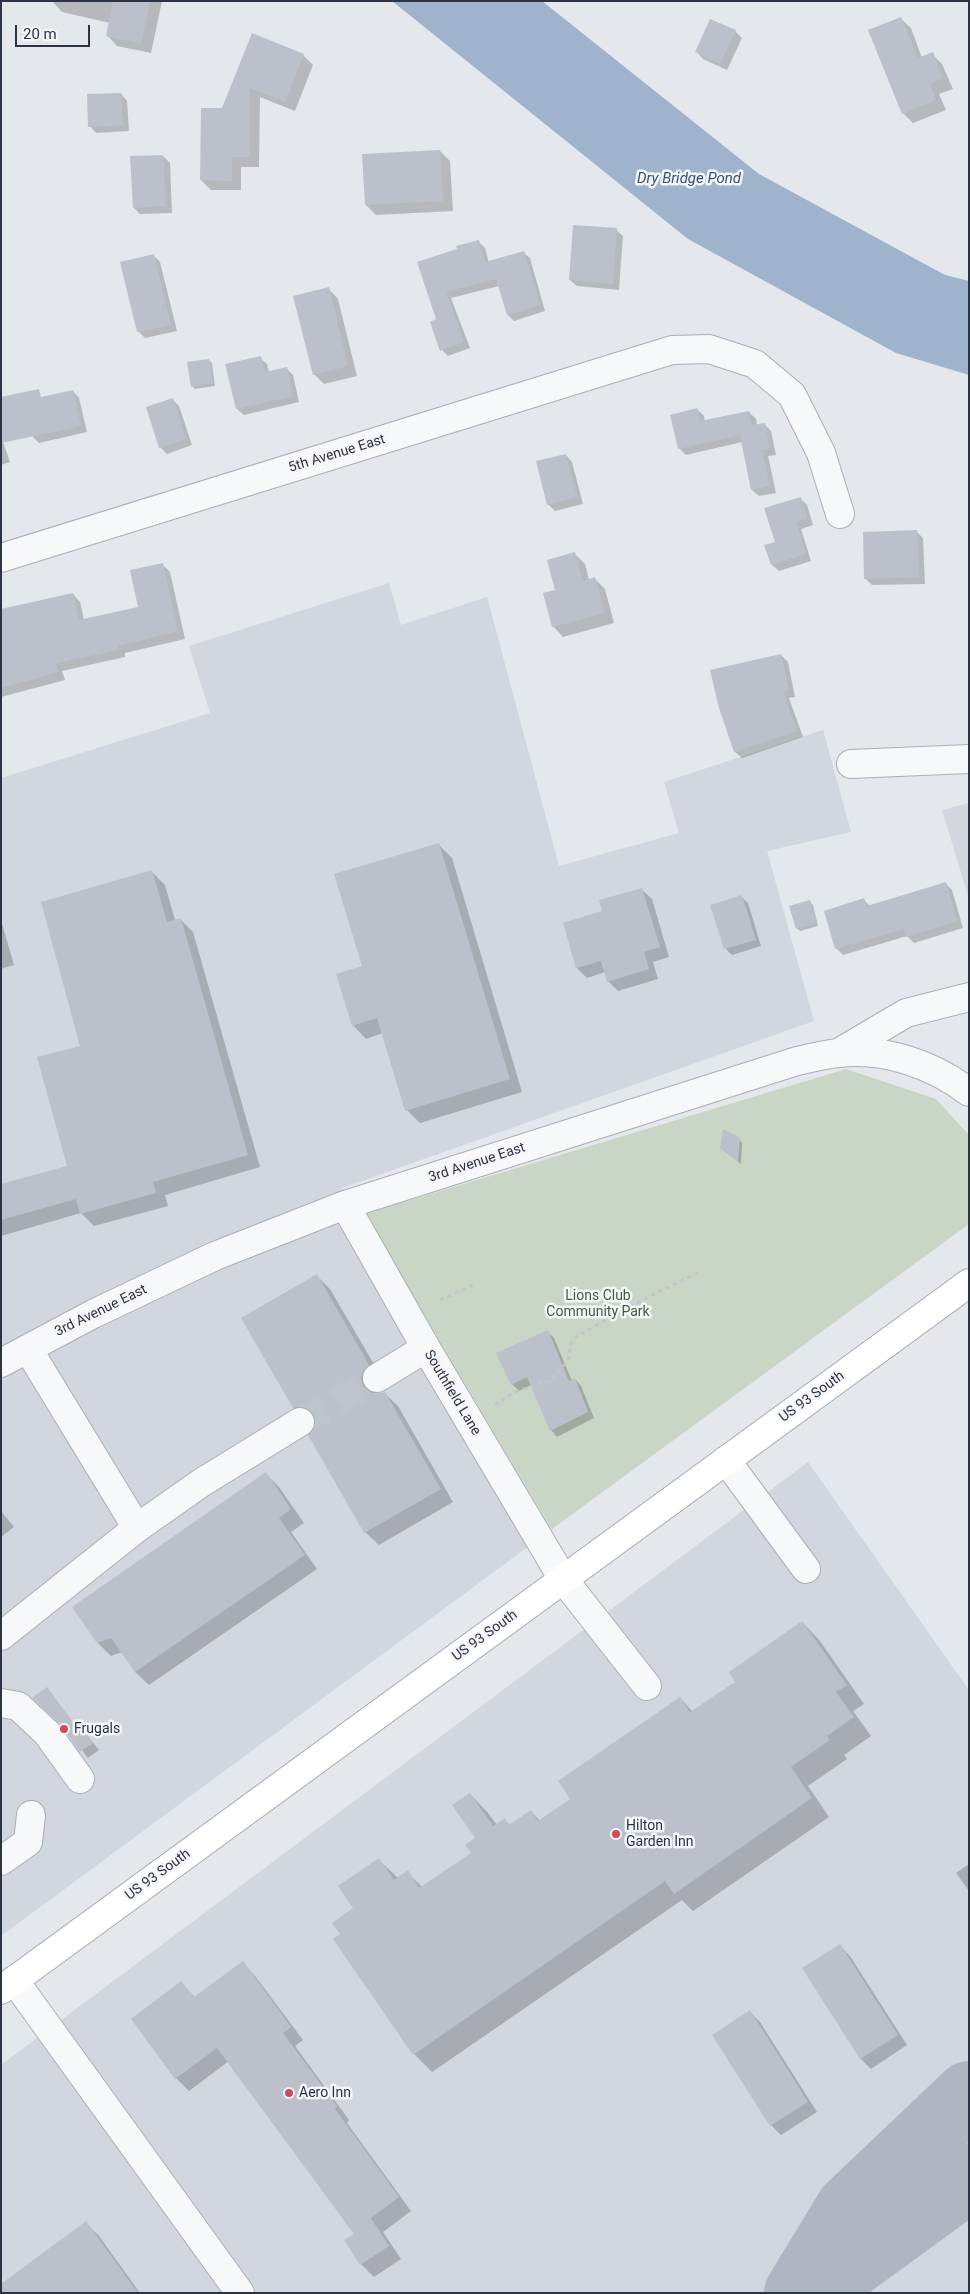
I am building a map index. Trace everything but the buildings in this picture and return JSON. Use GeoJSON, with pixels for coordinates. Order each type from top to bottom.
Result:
{"type":"FeatureCollection","features":[{"type":"Feature","properties":{"kind":"main road","name":"US 93 South"},"geometry":{"type":"LineString","coordinates":[[5,1984],[969,1283]]}},
{"type":"Feature","properties":{"kind":"street","name":"5th Avenue East"},"geometry":{"type":"LineString","coordinates":[[1,558],[672,350],[709,349],[755,364],[792,395],[821,453],[840,514]]}},
{"type":"Feature","properties":{"kind":"street"},"geometry":{"type":"LineString","coordinates":[[851,764],[969,759]]}},
{"type":"Feature","properties":{"kind":"street"},"geometry":{"type":"LineString","coordinates":[[838,1053],[906,1013],[969,997]]}},
{"type":"Feature","properties":{"kind":"street","name":"3rd Avenue East"},"geometry":{"type":"LineString","coordinates":[[1,1363],[93,1314],[215,1256],[345,1205],[797,1061],[838,1053],[870,1052],[910,1060],[949,1077],[969,1092]]}},
{"type":"Feature","properties":{"kind":"street","name":"Southfield Lane"},"geometry":{"type":"LineString","coordinates":[[345,1205],[426,1348],[563,1579],[647,1686]]}},
{"type":"Feature","properties":{"kind":"street"},"geometry":{"type":"LineString","coordinates":[[377,1378],[426,1348]]}},
{"type":"Feature","properties":{"kind":"street"},"geometry":{"type":"LineString","coordinates":[[28,1349],[137,1528]]}},
{"type":"Feature","properties":{"kind":"street"},"geometry":{"type":"LineString","coordinates":[[1,1636],[137,1528],[201,1483],[300,1422]]}},
{"type":"Feature","properties":{"kind":"street"},"geometry":{"type":"LineString","coordinates":[[726,1460],[806,1569]]}},
{"type":"Feature","properties":{"kind":"street"},"geometry":{"type":"LineString","coordinates":[[1,1703],[18,1706],[47,1733],[80,1779]]}},
{"type":"Feature","properties":{"kind":"street"},"geometry":{"type":"LineString","coordinates":[[1,1861],[28,1842],[32,1815]]}},
{"type":"Feature","properties":{"kind":"street"},"geometry":{"type":"LineString","coordinates":[[5,1984],[240,2293]]}},
{"type":"Feature","properties":{"kind":"path"},"geometry":{"type":"LineString","coordinates":[[495,1405],[515,1392],[551,1380],[568,1360],[572,1339],[648,1297],[701,1271]]}},
{"type":"Feature","properties":{"kind":"path"},"geometry":{"type":"LineString","coordinates":[[440,1300],[473,1285]]}},
{"type":"Feature","properties":{"kind":"shaded area"},"geometry":{"type":"Polygon","coordinates":[[[389,583],[401,625],[487,597],[559,866],[679,833],[664,782],[823,730],[851,832],[767,851],[814,1021],[342,1188],[364,1214],[552,1529],[1,1936],[1,778],[210,713],[189,646],[389,583]]]}},
{"type":"Feature","properties":{"kind":"shaded area"},"geometry":{"type":"Polygon","coordinates":[[[969,803],[969,899],[942,810],[969,803]]]}},
{"type":"Feature","properties":{"kind":"shaded area"},"geometry":{"type":"Polygon","coordinates":[[[808,1462],[969,1690],[969,2293],[1,2293],[1,2065],[808,1462]]]}},
{"type":"Feature","properties":{"kind":"green space","name":"Lions Club Community Park"},"geometry":{"type":"Polygon","coordinates":[[[846,1069],[936,1099],[969,1135],[969,1224],[552,1529],[364,1214],[846,1069]]]}},
{"type":"Feature","properties":{"kind":"water","name":"Dry Bridge Pond"},"geometry":{"type":"Polygon","coordinates":[[[392,1],[542,1],[759,174],[945,275],[969,281],[969,375],[896,353],[688,239],[392,1]]]}},
{"type":"Feature","properties":{"kind":"taxiway"},"geometry":{"type":"LineString","coordinates":[[798,2293],[849,2209],[969,2095]]}},
{"type":"Feature","properties":{"kind":"taxiway"},"geometry":{"type":"LineString","coordinates":[[815,2290],[969,2178]]}},
{"type":"Feature","properties":{"kind":"tunnel"},"geometry":{"type":"LineString","coordinates":[[300,1422],[377,1378]]}},
{"type":"Feature","properties":{"kind":"place","name":"Frugals"},"geometry":{"type":"Point","coordinates":[64,1729]}},
{"type":"Feature","properties":{"kind":"place","name":"Hilton Garden Inn"},"geometry":{"type":"Point","coordinates":[616,1834]}},
{"type":"Feature","properties":{"kind":"place","name":"Aero Inn"},"geometry":{"type":"Point","coordinates":[289,2093]}}]}
